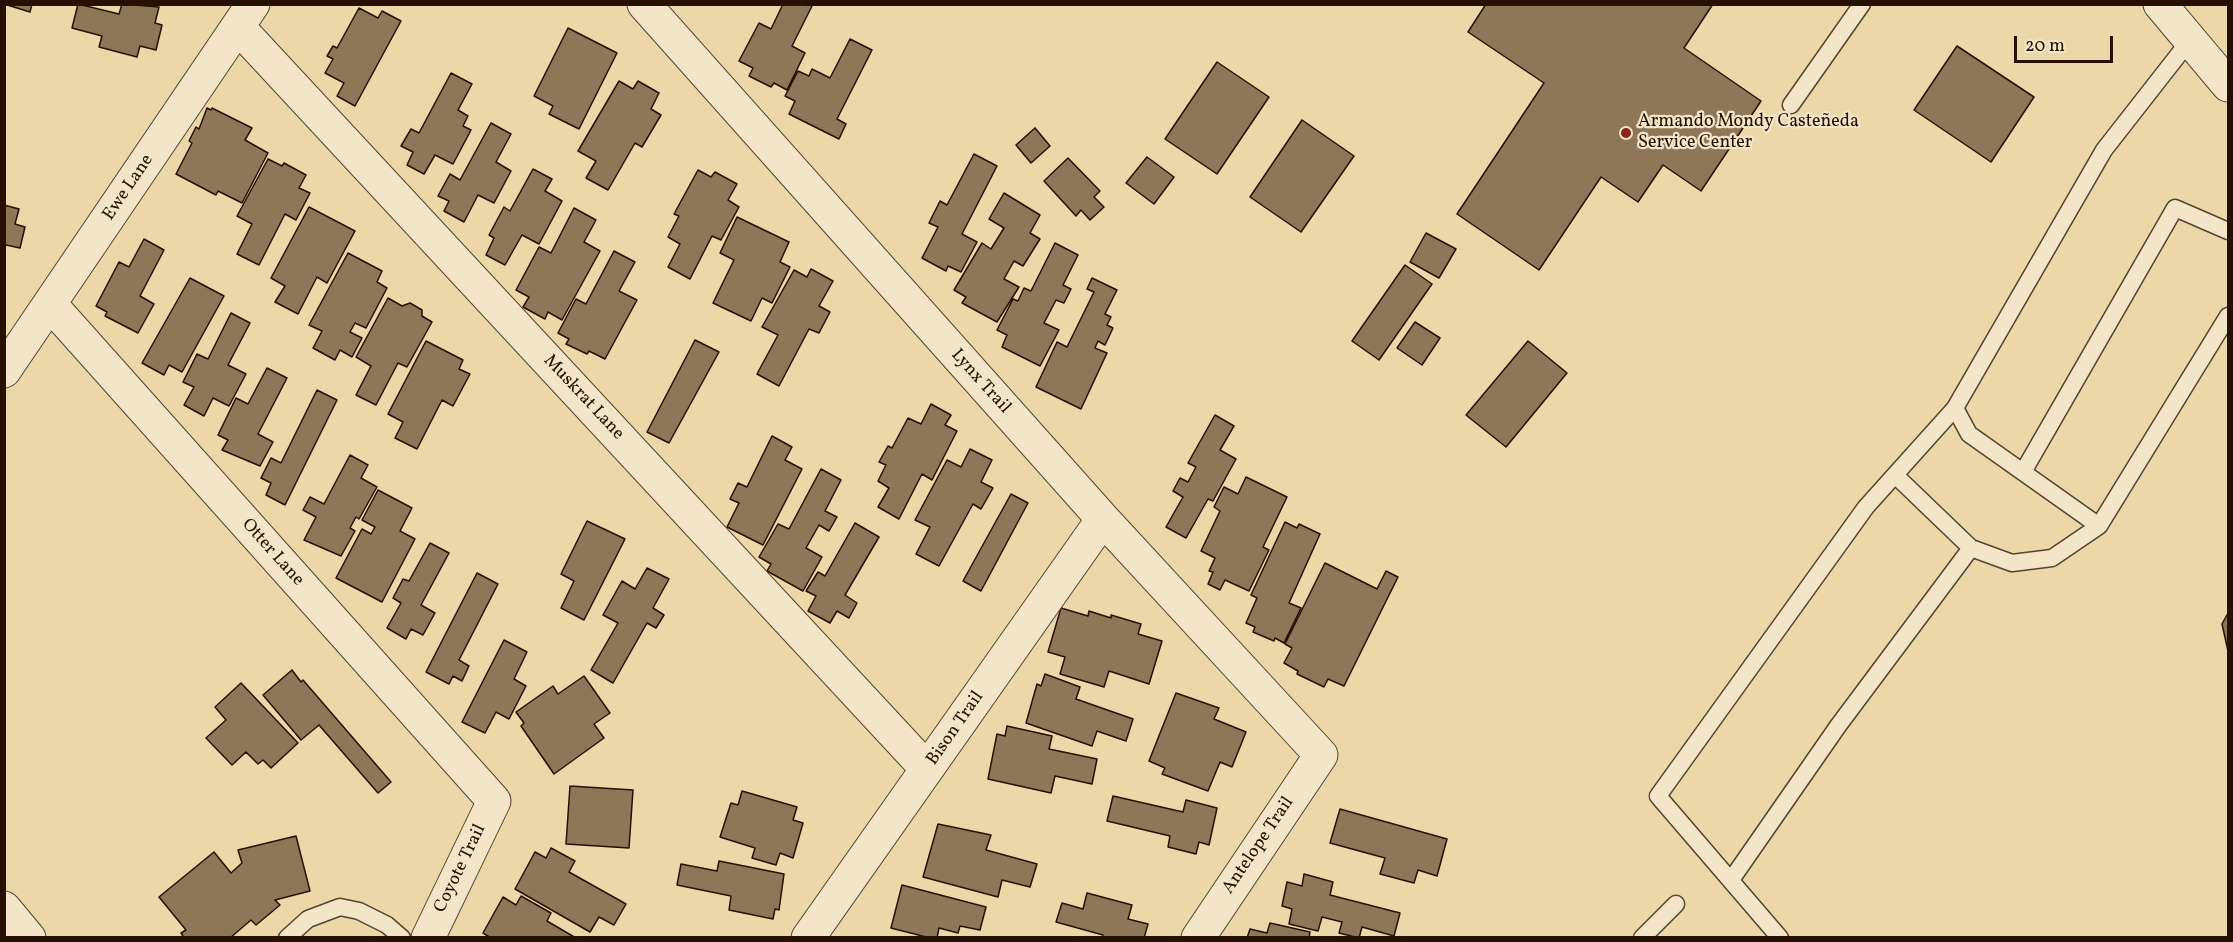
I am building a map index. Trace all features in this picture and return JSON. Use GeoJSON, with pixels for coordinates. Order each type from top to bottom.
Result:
{"type":"FeatureCollection","features":[{"type":"Feature","properties":{"kind":"street","name":"Lynx Trail"},"geometry":{"type":"LineString","coordinates":[[644,4],[1103,519],[1321,755]]}},
{"type":"Feature","properties":{"kind":"street"},"geometry":{"type":"LineString","coordinates":[[2160,4],[2229,85]]}},
{"type":"Feature","properties":{"kind":"street","name":"Ewe Lane"},"geometry":{"type":"LineString","coordinates":[[4,371],[245,16]]}},
{"type":"Feature","properties":{"kind":"street","name":"Muskrat Lane"},"geometry":{"type":"LineString","coordinates":[[245,16],[927,770]]}},
{"type":"Feature","properties":{"kind":"street","name":"Otter Lane"},"geometry":{"type":"LineString","coordinates":[[50,304],[494,801]]}},
{"type":"Feature","properties":{"kind":"street","name":"Bison Trail"},"geometry":{"type":"LineString","coordinates":[[808,938],[1103,519]]}},
{"type":"Feature","properties":{"kind":"street","name":"Antelope Trail"},"geometry":{"type":"LineString","coordinates":[[1198,938],[1321,755]]}},
{"type":"Feature","properties":{"kind":"street","name":"Coyote Trail"},"geometry":{"type":"LineString","coordinates":[[428,938],[494,801]]}},
{"type":"Feature","properties":{"kind":"street"},"geometry":{"type":"LineString","coordinates":[[4,908],[29,938]]}},
{"type":"Feature","properties":{"kind":"lane"},"geometry":{"type":"LineString","coordinates":[[1791,105],[1862,4]]}},
{"type":"Feature","properties":{"kind":"lane"},"geometry":{"type":"LineString","coordinates":[[1780,938],[1658,796],[1866,507],[1955,408],[2104,150],[2190,40]]}},
{"type":"Feature","properties":{"kind":"lane"},"geometry":{"type":"LineString","coordinates":[[2023,472],[2175,208],[2229,231]]}},
{"type":"Feature","properties":{"kind":"lane"},"geometry":{"type":"LineString","coordinates":[[1895,475],[1971,548],[2012,563],[2052,558],[2099,526],[2229,316]]}},
{"type":"Feature","properties":{"kind":"lane"},"geometry":{"type":"LineString","coordinates":[[1955,408],[1969,434],[2099,526]]}},
{"type":"Feature","properties":{"kind":"lane"},"geometry":{"type":"LineString","coordinates":[[1731,880],[1838,726],[1971,548]]}},
{"type":"Feature","properties":{"kind":"lane"},"geometry":{"type":"LineString","coordinates":[[1642,938],[1676,904]]}},
{"type":"Feature","properties":{"kind":"lane"},"geometry":{"type":"LineString","coordinates":[[287,938],[308,918],[340,908],[359,911],[378,920],[402,938]]}},
{"type":"Feature","properties":{"kind":"building"},"geometry":{"type":"Polygon","coordinates":[[[4,4],[32,4],[30,12],[4,4]]]}},
{"type":"Feature","properties":{"kind":"building"},"geometry":{"type":"Polygon","coordinates":[[[78,4],[119,14],[122,4],[159,7],[155,23],[162,25],[156,50],[140,46],[137,57],[99,47],[102,36],[72,28],[78,4]]]}},
{"type":"Feature","properties":{"kind":"building"},"geometry":{"type":"Polygon","coordinates":[[[783,4],[813,4],[792,46],[805,53],[787,90],[774,83],[771,87],[749,76],[753,68],[739,61],[759,23],[771,29],[783,4]]]}},
{"type":"Feature","properties":{"kind":"building","name":"Armando Mondy Casteñeda Service Center"},"geometry":{"type":"Polygon","coordinates":[[[1486,4],[1713,4],[1684,48],[1761,101],[1701,191],[1663,165],[1638,202],[1601,177],[1539,270],[1457,214],[1544,83],[1468,32],[1486,4]]]}},
{"type":"Feature","properties":{"kind":"building"},"geometry":{"type":"Polygon","coordinates":[[[359,8],[378,18],[382,11],[401,21],[355,106],[337,96],[344,83],[325,73],[333,59],[327,56],[333,46],[337,48],[359,8]]]}},
{"type":"Feature","properties":{"kind":"building"},"geometry":{"type":"Polygon","coordinates":[[[568,28],[617,53],[579,129],[549,114],[553,106],[534,96],[568,28]]]}},
{"type":"Feature","properties":{"kind":"building"},"geometry":{"type":"Polygon","coordinates":[[[850,39],[872,50],[837,119],[846,124],[839,139],[789,114],[795,101],[785,96],[798,71],[809,76],[812,69],[830,78],[850,39]]]}},
{"type":"Feature","properties":{"kind":"building"},"geometry":{"type":"Polygon","coordinates":[[[1957,46],[2034,97],[1991,162],[1914,110],[1957,46]]]}},
{"type":"Feature","properties":{"kind":"building"},"geometry":{"type":"Polygon","coordinates":[[[1217,62],[1269,97],[1217,174],[1165,139],[1217,62]]]}},
{"type":"Feature","properties":{"kind":"building"},"geometry":{"type":"Polygon","coordinates":[[[451,73],[472,84],[458,110],[468,116],[463,126],[471,130],[453,164],[435,155],[424,174],[407,165],[413,152],[401,146],[411,129],[419,133],[451,73]]]}},
{"type":"Feature","properties":{"kind":"building"},"geometry":{"type":"Polygon","coordinates":[[[619,81],[633,89],[638,81],[659,93],[651,109],[661,115],[642,147],[635,143],[608,190],[586,178],[596,161],[578,151],[619,81]]]}},
{"type":"Feature","properties":{"kind":"building"},"geometry":{"type":"Polygon","coordinates":[[[207,108],[211,110],[212,108],[252,128],[245,140],[268,153],[242,203],[218,191],[216,195],[176,174],[192,143],[189,141],[196,127],[199,129],[207,108]]]}},
{"type":"Feature","properties":{"kind":"building"},"geometry":{"type":"Polygon","coordinates":[[[1302,120],[1354,156],[1301,232],[1250,197],[1302,120]]]}},
{"type":"Feature","properties":{"kind":"building"},"geometry":{"type":"Polygon","coordinates":[[[491,123],[511,134],[496,162],[511,171],[494,203],[478,195],[464,222],[444,211],[449,201],[438,196],[450,174],[460,180],[491,123]]]}},
{"type":"Feature","properties":{"kind":"building"},"geometry":{"type":"Polygon","coordinates":[[[1035,128],[1050,146],[1031,163],[1016,145],[1035,128]]]}},
{"type":"Feature","properties":{"kind":"building"},"geometry":{"type":"Polygon","coordinates":[[[974,154],[997,166],[962,234],[977,242],[961,272],[948,266],[946,271],[922,258],[938,227],[929,223],[940,201],[947,205],[974,154]]]}},
{"type":"Feature","properties":{"kind":"building"},"geometry":{"type":"Polygon","coordinates":[[[1147,157],[1174,177],[1154,204],[1126,183],[1147,157]]]}},
{"type":"Feature","properties":{"kind":"building"},"geometry":{"type":"Polygon","coordinates":[[[1068,158],[1100,191],[1094,197],[1104,207],[1090,220],[1081,210],[1076,216],[1044,181],[1068,158]]]}},
{"type":"Feature","properties":{"kind":"building"},"geometry":{"type":"Polygon","coordinates":[[[268,159],[282,166],[284,163],[306,175],[299,188],[310,193],[296,220],[285,214],[259,265],[237,254],[252,224],[237,216],[268,159]]]}},
{"type":"Feature","properties":{"kind":"building"},"geometry":{"type":"Polygon","coordinates":[[[533,169],[552,179],[545,191],[562,201],[539,244],[522,235],[505,265],[486,255],[494,238],[489,235],[504,207],[510,211],[533,169]]]}},
{"type":"Feature","properties":{"kind":"building"},"geometry":{"type":"Polygon","coordinates":[[[698,170],[711,177],[715,172],[737,184],[728,200],[739,207],[721,240],[712,236],[690,279],[668,267],[680,244],[668,237],[679,216],[674,214],[698,170]]]}},
{"type":"Feature","properties":{"kind":"building"},"geometry":{"type":"Polygon","coordinates":[[[1004,193],[1040,215],[1030,233],[1040,239],[1023,266],[1014,261],[1004,279],[1019,287],[997,322],[962,303],[966,297],[954,290],[982,243],[991,249],[1004,228],[989,219],[1004,193]]]}},
{"type":"Feature","properties":{"kind":"building"},"geometry":{"type":"Polygon","coordinates":[[[4,205],[19,209],[15,224],[25,227],[20,248],[6,245],[4,249],[4,205]]]}},
{"type":"Feature","properties":{"kind":"building"},"geometry":{"type":"Polygon","coordinates":[[[309,207],[355,231],[327,283],[317,277],[298,314],[275,302],[285,286],[271,278],[309,207]]]}},
{"type":"Feature","properties":{"kind":"building"},"geometry":{"type":"Polygon","coordinates":[[[574,208],[596,220],[584,242],[600,251],[562,320],[548,312],[545,319],[523,307],[529,297],[516,290],[539,247],[551,253],[574,208]]]}},
{"type":"Feature","properties":{"kind":"building"},"geometry":{"type":"Polygon","coordinates":[[[737,217],[789,242],[780,262],[790,267],[772,303],[762,298],[751,321],[713,303],[734,260],[720,253],[737,217]]]}},
{"type":"Feature","properties":{"kind":"building"},"geometry":{"type":"Polygon","coordinates":[[[1426,233],[1456,249],[1439,278],[1410,262],[1426,233]]]}},
{"type":"Feature","properties":{"kind":"building"},"geometry":{"type":"Polygon","coordinates":[[[144,239],[164,250],[140,296],[154,304],[138,333],[105,316],[107,312],[96,306],[119,262],[129,267],[144,239]]]}},
{"type":"Feature","properties":{"kind":"building"},"geometry":{"type":"Polygon","coordinates":[[[1055,243],[1078,255],[1063,285],[1071,289],[1064,303],[1056,300],[1044,323],[1059,330],[1040,366],[1002,347],[1007,335],[997,330],[1013,299],[1018,301],[1024,288],[1031,291],[1055,243]]]}},
{"type":"Feature","properties":{"kind":"building"},"geometry":{"type":"Polygon","coordinates":[[[614,251],[635,262],[619,291],[637,300],[605,359],[566,344],[569,339],[558,333],[576,299],[586,304],[614,251]]]}},
{"type":"Feature","properties":{"kind":"building"},"geometry":{"type":"Polygon","coordinates":[[[348,253],[382,271],[377,282],[387,288],[366,328],[355,323],[350,332],[362,338],[352,357],[340,350],[335,360],[313,348],[322,331],[309,325],[348,253]]]}},
{"type":"Feature","properties":{"kind":"building"},"geometry":{"type":"Polygon","coordinates":[[[1405,265],[1432,284],[1379,360],[1352,341],[1405,265]]]}},
{"type":"Feature","properties":{"kind":"building"},"geometry":{"type":"Polygon","coordinates":[[[811,269],[833,281],[819,306],[830,312],[819,333],[809,329],[779,386],[757,374],[778,335],[762,327],[794,270],[807,277],[811,269]]]}},
{"type":"Feature","properties":{"kind":"building"},"geometry":{"type":"Polygon","coordinates":[[[190,278],[224,296],[182,372],[169,365],[164,375],[142,363],[190,278]]]}},
{"type":"Feature","properties":{"kind":"building"},"geometry":{"type":"Polygon","coordinates":[[[1092,278],[1117,290],[1105,314],[1111,317],[1107,325],[1113,328],[1105,345],[1098,341],[1095,348],[1107,353],[1081,409],[1036,387],[1057,342],[1067,347],[1094,292],[1087,289],[1092,278]]]}},
{"type":"Feature","properties":{"kind":"building"},"geometry":{"type":"Polygon","coordinates":[[[388,298],[402,306],[410,303],[422,310],[422,316],[432,322],[407,367],[398,363],[376,405],[356,395],[371,366],[356,357],[388,298]]]}},
{"type":"Feature","properties":{"kind":"building"},"geometry":{"type":"Polygon","coordinates":[[[231,313],[250,323],[228,365],[246,374],[229,406],[213,398],[204,416],[184,405],[194,387],[183,382],[197,354],[208,359],[231,313]]]}},
{"type":"Feature","properties":{"kind":"building"},"geometry":{"type":"Polygon","coordinates":[[[1415,322],[1440,338],[1422,365],[1397,348],[1415,322]]]}},
{"type":"Feature","properties":{"kind":"building"},"geometry":{"type":"Polygon","coordinates":[[[695,340],[719,352],[669,443],[647,432],[695,340]]]}},
{"type":"Feature","properties":{"kind":"building"},"geometry":{"type":"Polygon","coordinates":[[[426,341],[463,360],[459,369],[470,374],[453,406],[442,400],[417,449],[395,438],[403,422],[388,414],[426,341]]]}},
{"type":"Feature","properties":{"kind":"building"},"geometry":{"type":"Polygon","coordinates":[[[1528,341],[1567,373],[1506,447],[1466,415],[1528,341]]]}},
{"type":"Feature","properties":{"kind":"building"},"geometry":{"type":"Polygon","coordinates":[[[267,368],[287,378],[258,434],[273,442],[260,466],[222,450],[228,440],[218,435],[236,398],[248,404],[267,368]]]}},
{"type":"Feature","properties":{"kind":"building"},"geometry":{"type":"Polygon","coordinates":[[[317,390],[337,400],[285,505],[266,495],[271,483],[261,478],[271,458],[281,463],[317,390]]]}},
{"type":"Feature","properties":{"kind":"building"},"geometry":{"type":"Polygon","coordinates":[[[931,404],[951,415],[945,425],[957,431],[932,480],[922,474],[899,519],[878,507],[889,488],[878,481],[886,465],[879,462],[888,446],[892,448],[908,418],[921,424],[931,404]]]}},
{"type":"Feature","properties":{"kind":"building"},"geometry":{"type":"Polygon","coordinates":[[[1215,415],[1234,426],[1220,450],[1236,459],[1213,501],[1208,499],[1186,538],[1166,527],[1183,497],[1173,491],[1180,478],[1188,482],[1196,467],[1188,463],[1215,415]]]}},
{"type":"Feature","properties":{"kind":"building"},"geometry":{"type":"Polygon","coordinates":[[[772,436],[792,447],[785,460],[802,469],[763,545],[727,527],[739,503],[730,499],[738,483],[747,487],[772,436]]]}},
{"type":"Feature","properties":{"kind":"building"},"geometry":{"type":"Polygon","coordinates":[[[970,449],[992,460],[981,482],[993,488],[981,509],[973,504],[939,566],[916,554],[930,527],[915,520],[947,460],[961,467],[970,449]]]}},
{"type":"Feature","properties":{"kind":"building"},"geometry":{"type":"Polygon","coordinates":[[[350,455],[368,465],[361,478],[377,487],[359,519],[356,517],[350,528],[355,531],[341,556],[304,540],[316,517],[303,510],[310,497],[324,504],[350,455]]]}},
{"type":"Feature","properties":{"kind":"building"},"geometry":{"type":"Polygon","coordinates":[[[821,469],[841,480],[825,511],[837,517],[829,531],[819,525],[806,548],[822,557],[803,591],[767,571],[771,564],[759,557],[778,524],[789,529],[821,469]]]}},
{"type":"Feature","properties":{"kind":"building"},"geometry":{"type":"Polygon","coordinates":[[[1246,477],[1287,497],[1263,547],[1269,550],[1249,591],[1225,580],[1220,590],[1208,584],[1213,572],[1209,571],[1215,558],[1201,551],[1220,511],[1214,507],[1224,487],[1238,494],[1246,477]]]}},
{"type":"Feature","properties":{"kind":"building"},"geometry":{"type":"Polygon","coordinates":[[[378,490],[412,508],[400,531],[415,539],[382,602],[336,578],[362,529],[371,534],[375,527],[362,520],[378,490]]]}},
{"type":"Feature","properties":{"kind":"building"},"geometry":{"type":"Polygon","coordinates":[[[1011,494],[1028,503],[981,591],[963,581],[1011,494]]]}},
{"type":"Feature","properties":{"kind":"building"},"geometry":{"type":"Polygon","coordinates":[[[587,521],[625,539],[584,620],[561,608],[574,581],[561,574],[587,521]]]}},
{"type":"Feature","properties":{"kind":"building"},"geometry":{"type":"Polygon","coordinates":[[[1285,522],[1297,528],[1299,524],[1320,534],[1289,603],[1301,608],[1284,643],[1253,632],[1255,627],[1246,623],[1257,598],[1251,595],[1285,522]]]}},
{"type":"Feature","properties":{"kind":"building"},"geometry":{"type":"Polygon","coordinates":[[[855,523],[879,537],[845,595],[857,603],[849,618],[837,611],[830,623],[808,611],[816,596],[806,591],[818,572],[825,576],[855,523]]]}},
{"type":"Feature","properties":{"kind":"building"},"geometry":{"type":"Polygon","coordinates":[[[430,543],[449,553],[421,605],[435,613],[423,635],[411,629],[406,639],[387,628],[401,603],[393,598],[403,579],[409,581],[430,543]]]}},
{"type":"Feature","properties":{"kind":"building"},"geometry":{"type":"Polygon","coordinates":[[[1325,563],[1377,589],[1386,571],[1398,577],[1344,686],[1328,679],[1324,687],[1297,674],[1298,671],[1284,663],[1292,648],[1285,644],[1325,563]]]}},
{"type":"Feature","properties":{"kind":"building"},"geometry":{"type":"Polygon","coordinates":[[[647,568],[669,579],[653,608],[664,615],[656,628],[647,623],[613,683],[591,670],[618,623],[603,615],[622,581],[635,589],[647,568]]]}},
{"type":"Feature","properties":{"kind":"building"},"geometry":{"type":"Polygon","coordinates":[[[477,573],[498,584],[459,660],[469,666],[462,681],[453,676],[449,684],[426,672],[477,573]]]}},
{"type":"Feature","properties":{"kind":"building"},"geometry":{"type":"Polygon","coordinates":[[[1061,608],[1088,616],[1089,611],[1111,618],[1111,615],[1141,624],[1138,634],[1162,641],[1149,684],[1109,671],[1104,687],[1060,674],[1065,657],[1048,652],[1061,608]]]}},
{"type":"Feature","properties":{"kind":"building"},"geometry":{"type":"Polygon","coordinates":[[[2228,613],[2228,651],[2222,624],[2228,613]]]}},
{"type":"Feature","properties":{"kind":"building"},"geometry":{"type":"Polygon","coordinates":[[[504,640],[527,652],[514,679],[526,686],[509,719],[496,712],[485,733],[462,722],[504,640]]]}},
{"type":"Feature","properties":{"kind":"building"},"geometry":{"type":"Polygon","coordinates":[[[292,670],[391,782],[378,793],[319,725],[301,740],[263,695],[292,670]]]}},
{"type":"Feature","properties":{"kind":"building"},"geometry":{"type":"Polygon","coordinates":[[[1045,674],[1080,687],[1076,699],[1133,719],[1126,741],[1097,731],[1092,746],[1026,723],[1037,684],[1041,686],[1045,674]]]}},
{"type":"Feature","properties":{"kind":"building"},"geometry":{"type":"Polygon","coordinates":[[[584,676],[610,713],[594,724],[604,738],[554,774],[521,726],[524,723],[516,712],[553,686],[558,694],[584,676]]]}},
{"type":"Feature","properties":{"kind":"building"},"geometry":{"type":"Polygon","coordinates":[[[241,683],[298,743],[271,768],[263,760],[258,764],[246,752],[232,765],[206,738],[226,720],[215,707],[241,683]]]}},
{"type":"Feature","properties":{"kind":"building"},"geometry":{"type":"Polygon","coordinates":[[[1176,693],[1219,708],[1214,719],[1246,732],[1232,767],[1220,762],[1208,791],[1162,774],[1165,768],[1149,761],[1176,693]]]}},
{"type":"Feature","properties":{"kind":"building"},"geometry":{"type":"Polygon","coordinates":[[[1007,726],[1052,736],[1049,749],[1097,759],[1092,784],[1055,776],[1051,793],[988,779],[997,734],[1005,736],[1007,726]]]}},
{"type":"Feature","properties":{"kind":"building"},"geometry":{"type":"Polygon","coordinates":[[[570,786],[633,790],[629,848],[566,844],[570,786]]]}},
{"type":"Feature","properties":{"kind":"building"},"geometry":{"type":"Polygon","coordinates":[[[742,791],[797,807],[793,820],[803,823],[793,858],[780,853],[776,865],[752,858],[755,848],[720,837],[731,803],[738,805],[742,791]]]}},
{"type":"Feature","properties":{"kind":"building"},"geometry":{"type":"Polygon","coordinates":[[[1113,796],[1183,812],[1186,800],[1217,808],[1209,845],[1199,842],[1196,854],[1168,847],[1170,836],[1107,821],[1113,796]]]}},
{"type":"Feature","properties":{"kind":"building"},"geometry":{"type":"Polygon","coordinates":[[[1340,809],[1447,839],[1437,876],[1418,870],[1414,883],[1380,874],[1385,858],[1330,843],[1340,809]]]}},
{"type":"Feature","properties":{"kind":"building"},"geometry":{"type":"Polygon","coordinates":[[[938,824],[991,835],[986,850],[1037,864],[1030,887],[1002,880],[998,897],[923,877],[938,824]]]}},
{"type":"Feature","properties":{"kind":"building"},"geometry":{"type":"Polygon","coordinates":[[[296,836],[310,891],[275,900],[280,905],[256,925],[251,920],[230,938],[184,938],[181,933],[186,930],[159,897],[214,852],[231,873],[242,863],[238,850],[296,836]]]}},
{"type":"Feature","properties":{"kind":"building"},"geometry":{"type":"Polygon","coordinates":[[[551,848],[575,861],[569,872],[626,904],[614,925],[599,917],[590,932],[515,889],[535,852],[546,858],[551,848]]]}},
{"type":"Feature","properties":{"kind":"building"},"geometry":{"type":"Polygon","coordinates":[[[719,861],[784,874],[779,910],[775,909],[773,919],[729,910],[731,896],[677,885],[681,864],[717,871],[719,861]]]}},
{"type":"Feature","properties":{"kind":"building"},"geometry":{"type":"Polygon","coordinates":[[[1304,874],[1333,882],[1330,895],[1400,913],[1394,936],[1362,927],[1359,938],[1339,933],[1342,922],[1322,917],[1318,931],[1289,924],[1292,909],[1282,906],[1287,882],[1302,886],[1304,874]]]}},
{"type":"Feature","properties":{"kind":"building"},"geometry":{"type":"Polygon","coordinates":[[[902,885],[986,907],[980,930],[960,926],[958,933],[939,928],[937,938],[930,938],[891,928],[902,885]]]}},
{"type":"Feature","properties":{"kind":"building"},"geometry":{"type":"Polygon","coordinates":[[[1087,893],[1132,905],[1128,919],[1148,924],[1144,938],[1102,938],[1103,935],[1056,922],[1062,903],[1083,909],[1087,893]]]}},
{"type":"Feature","properties":{"kind":"building"},"geometry":{"type":"Polygon","coordinates":[[[521,896],[551,913],[547,921],[576,938],[491,938],[483,933],[503,897],[516,905],[521,896]]]}},
{"type":"Feature","properties":{"kind":"building"},"geometry":{"type":"Polygon","coordinates":[[[1270,923],[1310,932],[1309,938],[1247,938],[1250,929],[1267,933],[1270,923]]]}},
{"type":"Feature","properties":{"kind":"place","name":"Armando Mondy Casteñeda Service Center"},"geometry":{"type":"Point","coordinates":[1626,133]}}]}
